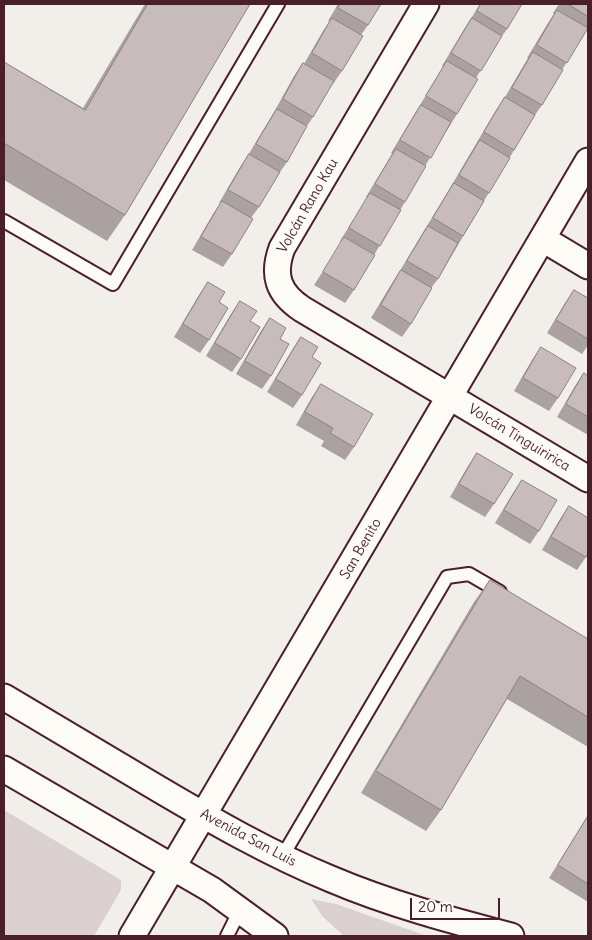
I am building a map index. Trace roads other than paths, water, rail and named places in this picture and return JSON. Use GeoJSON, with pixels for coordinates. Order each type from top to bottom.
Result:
{"type":"FeatureCollection","features":[{"type":"Feature","properties":{"kind":"street","name":"Volcán Rano Kau"},"geometry":{"type":"LineString","coordinates":[[426,4],[282,248],[276,271],[284,294],[292,303],[450,397]]}},
{"type":"Feature","properties":{"kind":"street","name":"San Benito"},"geometry":{"type":"LineString","coordinates":[[132,936],[588,161]]}},
{"type":"Feature","properties":{"kind":"street"},"geometry":{"type":"LineString","coordinates":[[543,239],[588,266]]}},
{"type":"Feature","properties":{"kind":"street","name":"Volcán Tinguiririca"},"geometry":{"type":"LineString","coordinates":[[450,397],[588,479]]}},
{"type":"Feature","properties":{"kind":"street","name":"Avenida San Luis"},"geometry":{"type":"LineString","coordinates":[[4,697],[204,816],[282,857],[330,879],[379,898],[414,910],[512,936]]}},
{"type":"Feature","properties":{"kind":"street"},"geometry":{"type":"LineString","coordinates":[[4,769],[212,890],[275,936]]}},
{"type":"Feature","properties":{"kind":"lane"},"geometry":{"type":"LineString","coordinates":[[4,221],[113,284],[278,4]]}},
{"type":"Feature","properties":{"kind":"lane"},"geometry":{"type":"LineString","coordinates":[[282,857],[447,577],[469,574],[511,598]]}},
{"type":"Feature","properties":{"kind":"lane"},"geometry":{"type":"LineString","coordinates":[[228,936],[240,910]]}}]}
